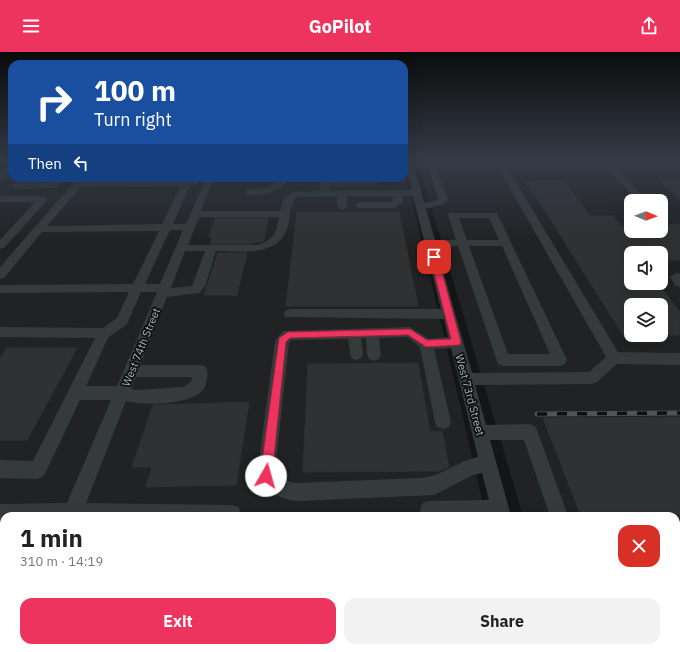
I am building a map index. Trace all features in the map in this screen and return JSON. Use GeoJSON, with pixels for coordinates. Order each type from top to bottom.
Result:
{"type":"FeatureCollection","features":[{"type":"Feature","properties":{"kind":"street"},"geometry":{"type":"LineString","coordinates":[[1,199],[15,187]]}},
{"type":"Feature","properties":{"kind":"street"},"geometry":{"type":"LineString","coordinates":[[0,275],[64,198],[77,187]]}},
{"type":"Feature","properties":{"kind":"street"},"geometry":{"type":"LineString","coordinates":[[0,469],[38,470],[103,335],[122,321],[185,187]]}},
{"type":"Feature","properties":{"kind":"street","name":"West 74th Street"},"geometry":{"type":"LineString","coordinates":[[73,512],[206,187]]}},
{"type":"Feature","properties":{"kind":"street"},"geometry":{"type":"LineString","coordinates":[[249,192],[272,190],[276,187]]}},
{"type":"Feature","properties":{"kind":"street"},"geometry":{"type":"LineString","coordinates":[[324,187],[324,194]]}},
{"type":"Feature","properties":{"kind":"street","name":"West 73rd Street"},"geometry":{"type":"LineString","coordinates":[[415,187],[501,512]]}},
{"type":"Feature","properties":{"kind":"street"},"geometry":{"type":"LineString","coordinates":[[421,207],[441,202],[442,200],[438,187]]}},
{"type":"Feature","properties":{"kind":"street"},"geometry":{"type":"LineString","coordinates":[[514,187],[614,358]]}},
{"type":"Feature","properties":{"kind":"street"},"geometry":{"type":"LineString","coordinates":[[358,205],[394,205],[398,203],[398,193]]}},
{"type":"Feature","properties":{"kind":"street"},"geometry":{"type":"LineString","coordinates":[[181,248],[270,246],[278,239],[289,200],[295,194],[417,193]]}},
{"type":"Feature","properties":{"kind":"street"},"geometry":{"type":"LineString","coordinates":[[342,194],[342,207]]}},
{"type":"Feature","properties":{"kind":"street"},"geometry":{"type":"LineString","coordinates":[[0,246],[43,199],[1,199]]}},
{"type":"Feature","properties":{"kind":"street"},"geometry":{"type":"LineString","coordinates":[[195,214],[285,214]]}},
{"type":"Feature","properties":{"kind":"street"},"geometry":{"type":"LineString","coordinates":[[493,214],[560,360],[502,360],[463,243],[453,215],[493,214]]}},
{"type":"Feature","properties":{"kind":"street"},"geometry":{"type":"LineString","coordinates":[[39,229],[190,227]]}},
{"type":"Feature","properties":{"kind":"street"},"geometry":{"type":"LineString","coordinates":[[430,243],[506,243]]}},
{"type":"Feature","properties":{"kind":"street"},"geometry":{"type":"LineString","coordinates":[[0,289],[137,288],[196,290],[199,286],[212,248]]}},
{"type":"Feature","properties":{"kind":"street"},"geometry":{"type":"LineString","coordinates":[[290,314],[449,314]]}},
{"type":"Feature","properties":{"kind":"street"},"geometry":{"type":"LineString","coordinates":[[0,332],[104,333],[103,335]]}},
{"type":"Feature","properties":{"kind":"street"},"geometry":{"type":"LineString","coordinates":[[456,342],[426,344],[410,332],[288,335],[282,341],[266,476],[280,487],[294,493],[306,491],[421,487],[434,486],[470,467],[488,464]]}},
{"type":"Feature","properties":{"kind":"street"},"geometry":{"type":"LineString","coordinates":[[354,333],[356,354]]}},
{"type":"Feature","properties":{"kind":"street"},"geometry":{"type":"LineString","coordinates":[[372,333],[374,355]]}},
{"type":"Feature","properties":{"kind":"street"},"geometry":{"type":"LineString","coordinates":[[426,344],[443,422]]}},
{"type":"Feature","properties":{"kind":"street"},"geometry":{"type":"LineString","coordinates":[[466,379],[592,378],[614,358],[680,359]]}},
{"type":"Feature","properties":{"kind":"street"},"geometry":{"type":"LineString","coordinates":[[74,393],[122,393],[136,397],[186,393],[198,386],[201,370],[131,371]]}},
{"type":"Feature","properties":{"kind":"street"},"geometry":{"type":"LineString","coordinates":[[480,433],[530,432],[558,512]]}},
{"type":"Feature","properties":{"kind":"street"},"geometry":{"type":"LineString","coordinates":[[429,510],[501,512]]}},
{"type":"Feature","properties":{"kind":"shaded area"},"geometry":{"type":"Polygon","coordinates":[[[0,187],[409,187],[485,512],[0,512],[0,187]]]}},
{"type":"Feature","properties":{"kind":"shaded area"},"geometry":{"type":"Polygon","coordinates":[[[425,187],[680,187],[680,512],[522,512],[425,187]]]}},
{"type":"Feature","properties":{"kind":"building"},"geometry":{"type":"Polygon","coordinates":[[[530,187],[569,187],[590,216],[613,216],[620,225],[624,225],[624,238],[668,238],[668,225],[680,224],[680,260],[668,260],[668,246],[624,246],[624,290],[663,290],[680,312],[680,335],[668,335],[668,298],[624,298],[624,335],[530,187]]]}},
{"type":"Feature","properties":{"kind":"building"},"geometry":{"type":"Polygon","coordinates":[[[667,187],[680,187],[680,200],[667,187]]]}},
{"type":"Feature","properties":{"kind":"building"},"geometry":{"type":"Polygon","coordinates":[[[297,212],[399,212],[418,306],[286,306],[297,212]]]}},
{"type":"Feature","properties":{"kind":"building"},"geometry":{"type":"Polygon","coordinates":[[[215,218],[268,218],[264,241],[249,244],[210,244],[212,237],[209,237],[215,218]]]}},
{"type":"Feature","properties":{"kind":"building"},"geometry":{"type":"Polygon","coordinates":[[[218,253],[247,253],[237,295],[204,295],[218,253]]]}},
{"type":"Feature","properties":{"kind":"building"},"geometry":{"type":"Polygon","coordinates":[[[7,348],[77,348],[27,440],[0,440],[0,358],[7,348]]]}},
{"type":"Feature","properties":{"kind":"building"},"geometry":{"type":"Polygon","coordinates":[[[418,363],[430,432],[442,431],[449,467],[439,471],[303,472],[308,364],[418,363]]]}},
{"type":"Feature","properties":{"kind":"building"},"geometry":{"type":"Polygon","coordinates":[[[249,402],[236,485],[146,487],[152,467],[132,467],[153,405],[249,402]]]}},
{"type":"Feature","properties":{"kind":"building"},"geometry":{"type":"Polygon","coordinates":[[[680,417],[680,512],[579,512],[543,418],[680,417]]]}},
{"type":"Feature","properties":{"kind":"railway"},"geometry":{"type":"LineString","coordinates":[[537,414],[680,413]]}},
{"type":"Feature","properties":{"kind":"route"},"geometry":{"type":"LineString","coordinates":[[266,476],[282,341],[288,335],[410,332],[426,344],[456,342],[434,257]]}}]}
